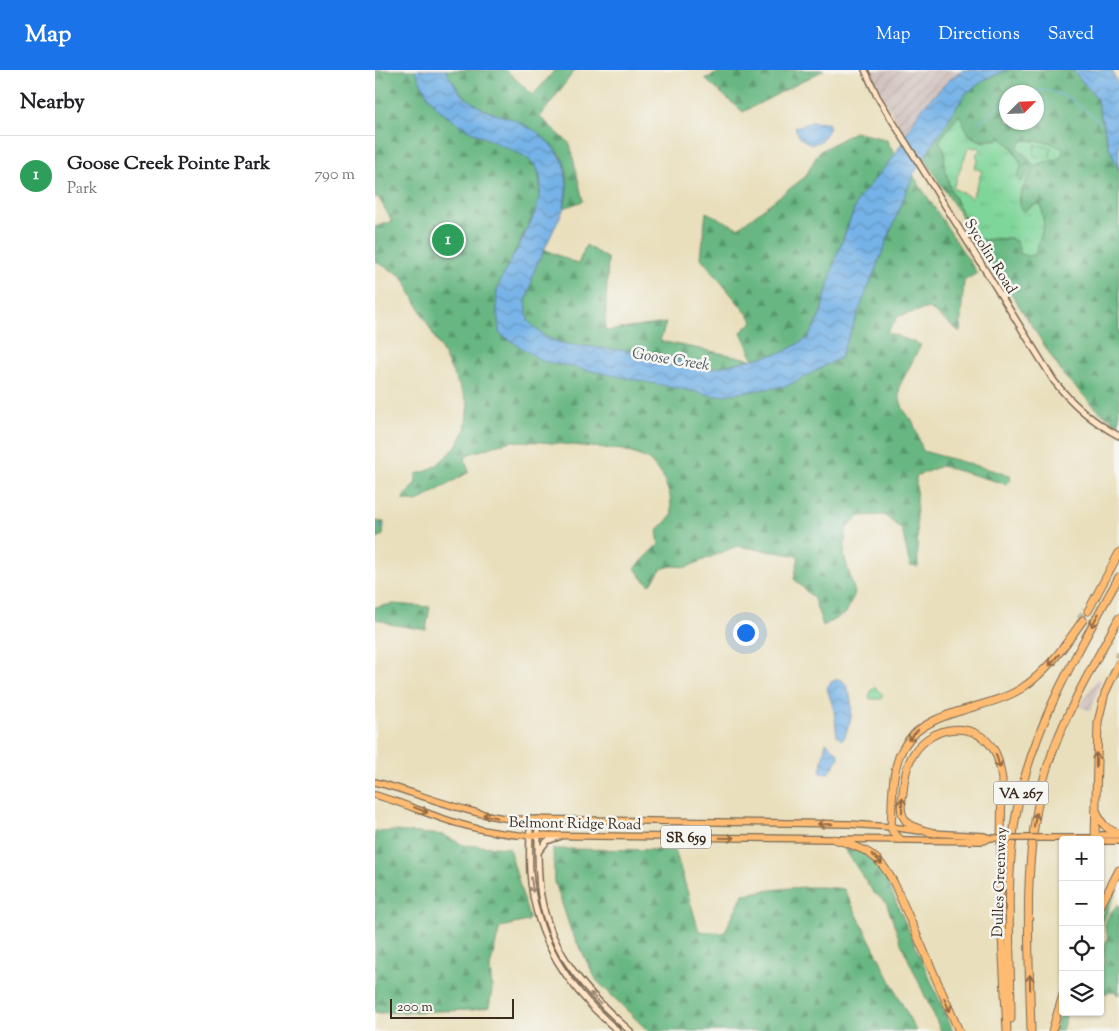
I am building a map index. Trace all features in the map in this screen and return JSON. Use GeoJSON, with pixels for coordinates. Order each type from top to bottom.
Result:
{"type":"FeatureCollection","features":[{"type":"Feature","properties":{"kind":"highway"},"geometry":{"type":"LineString","coordinates":[[1087,610],[1119,553]]}},
{"type":"Feature","properties":{"kind":"highway","name":"Dulles Greenway"},"geometry":{"type":"LineString","coordinates":[[1011,1031],[1011,869],[1015,820],[1024,779],[1033,748],[1054,699],[1119,577]]}},
{"type":"Feature","properties":{"kind":"highway","name":"Dulles Greenway"},"geometry":{"type":"LineString","coordinates":[[1031,1031],[1029,890],[1031,847],[1038,804],[1051,755],[1065,720],[1119,618]]}},
{"type":"Feature","properties":{"kind":"highway"},"geometry":{"type":"LineString","coordinates":[[900,840],[893,833],[891,827],[896,770],[899,756],[911,736],[930,722],[993,702],[1022,688],[1046,668],[1075,631],[1081,620]]}},
{"type":"Feature","properties":{"kind":"highway"},"geometry":{"type":"LineString","coordinates":[[1097,836],[1098,722],[1105,693],[1118,660]]}},
{"type":"Feature","properties":{"kind":"highway"},"geometry":{"type":"LineString","coordinates":[[935,834],[911,824],[904,818],[901,807],[905,774],[915,752],[931,736],[951,729],[973,732],[982,737],[994,750],[1002,779],[1000,899],[1007,1031]]}},
{"type":"Feature","properties":{"kind":"highway"},"geometry":{"type":"LineString","coordinates":[[1096,809],[1099,818],[1106,828],[1119,834]]}},
{"type":"Feature","properties":{"kind":"highway"},"geometry":{"type":"LineString","coordinates":[[834,840],[863,848],[874,855],[885,868],[894,883],[959,1031]]}},
{"type":"Feature","properties":{"kind":"highway"},"geometry":{"type":"LineString","coordinates":[[1104,899],[1119,870]]}},
{"type":"Feature","properties":{"kind":"highway"},"geometry":{"type":"LineString","coordinates":[[1052,1031],[1059,1008]]}},
{"type":"Feature","properties":{"kind":"main road","name":"Sycolin Road"},"geometry":{"type":"LineString","coordinates":[[865,70],[877,96],[1053,381],[1084,413],[1119,436]]}},
{"type":"Feature","properties":{"kind":"main road","name":"Belmont Ridge Road"},"geometry":{"type":"LineString","coordinates":[[375,782],[461,810],[499,817],[849,824],[990,838],[1059,838]]}},
{"type":"Feature","properties":{"kind":"main road","name":"Belmont Ridge Road"},"geometry":{"type":"LineString","coordinates":[[375,795],[469,826],[500,834],[834,840],[984,841],[990,838]]}},
{"type":"Feature","properties":{"kind":"main road"},"geometry":{"type":"LineString","coordinates":[[530,819],[530,871],[533,899],[551,951],[576,990],[598,1014],[618,1031]]}},
{"type":"Feature","properties":{"kind":"main road"},"geometry":{"type":"LineString","coordinates":[[538,819],[539,877],[543,906],[553,933],[565,958],[579,980],[592,996],[630,1031]]}},
{"type":"Feature","properties":{"kind":"main road","name":"Belmont Ridge Road"},"geometry":{"type":"LineString","coordinates":[[1101,836],[1119,834]]}},
{"type":"Feature","properties":{"kind":"main road"},"geometry":{"type":"LineString","coordinates":[[538,857],[544,843],[560,836]]}},
{"type":"Feature","properties":{"kind":"main road","name":"Belmont Ridge Road"},"geometry":{"type":"LineString","coordinates":[[1104,840],[1119,841]]}},
{"type":"Feature","properties":{"kind":"shaded area"},"geometry":{"type":"Polygon","coordinates":[[[871,70],[962,70],[947,82],[919,111],[905,136],[876,86],[871,70]]]}},
{"type":"Feature","properties":{"kind":"shaded area"},"geometry":{"type":"Polygon","coordinates":[[[1097,679],[1101,680],[1091,711],[1082,708],[1080,706],[1097,679]]]}},
{"type":"Feature","properties":{"kind":"green space"},"geometry":{"type":"Polygon","coordinates":[[[375,70],[415,70],[429,98],[446,116],[466,128],[527,157],[538,171],[540,196],[536,210],[512,257],[500,333],[716,396],[840,358],[913,175],[977,273],[964,281],[960,332],[929,308],[899,316],[887,332],[921,345],[900,385],[899,395],[903,409],[913,422],[923,451],[1010,475],[1011,480],[1006,484],[941,466],[916,476],[918,567],[910,566],[902,530],[884,515],[860,516],[846,529],[844,555],[855,593],[846,613],[823,626],[814,599],[794,579],[799,556],[737,546],[687,567],[672,566],[661,569],[650,585],[635,568],[659,544],[657,531],[672,515],[670,496],[662,475],[648,459],[623,450],[511,441],[469,454],[465,459],[469,472],[417,502],[402,500],[416,482],[416,474],[427,471],[437,465],[454,449],[465,431],[468,404],[402,276],[375,261],[375,227],[392,221],[378,197],[375,198],[375,70]]]}},
{"type":"Feature","properties":{"kind":"green space"},"geometry":{"type":"Polygon","coordinates":[[[445,70],[506,70],[533,95],[555,70],[575,70],[540,117],[570,144],[583,201],[564,208],[567,185],[566,167],[561,156],[550,143],[521,123],[489,112],[467,99],[445,70]]]}},
{"type":"Feature","properties":{"kind":"green space"},"geometry":{"type":"Polygon","coordinates":[[[724,70],[824,70],[743,112],[705,79],[724,70]]]}},
{"type":"Feature","properties":{"kind":"green space"},"geometry":{"type":"Polygon","coordinates":[[[1008,70],[1072,70],[1096,97],[1109,147],[1119,171],[1119,424],[1100,412],[1064,376],[924,158],[965,94],[986,79],[1008,70]],[[959,114],[939,141],[945,152],[944,164],[950,188],[961,212],[978,240],[1010,238],[1017,242],[1020,253],[1026,256],[1035,255],[1044,226],[1041,204],[1036,204],[1023,211],[1020,208],[1021,196],[1036,165],[1060,158],[1064,149],[1049,142],[1023,140],[1017,147],[1034,165],[1020,182],[1017,177],[1022,166],[1011,146],[1001,138],[978,140],[970,135],[959,114]]]}},
{"type":"Feature","properties":{"kind":"green space"},"geometry":{"type":"Polygon","coordinates":[[[960,114],[969,135],[983,142],[1001,138],[1011,146],[1022,166],[1017,177],[1034,165],[1017,147],[1023,140],[1049,142],[1065,150],[1060,158],[1036,165],[1022,189],[1019,199],[1023,211],[1036,204],[1041,204],[1044,226],[1035,255],[1025,256],[1020,253],[1017,242],[1010,238],[978,240],[961,212],[950,188],[944,164],[945,152],[939,141],[960,114]],[[969,146],[953,188],[972,198],[982,171],[974,168],[978,160],[976,154],[980,150],[979,147],[969,146]]]}},
{"type":"Feature","properties":{"kind":"green space"},"geometry":{"type":"Polygon","coordinates":[[[854,132],[886,139],[895,155],[858,199],[835,260],[820,316],[808,338],[784,352],[753,359],[741,332],[753,321],[701,258],[706,212],[738,228],[805,177],[819,152],[854,132]]]}},
{"type":"Feature","properties":{"kind":"green space"},"geometry":{"type":"Polygon","coordinates":[[[1035,145],[1051,147],[1050,157],[1034,156],[1035,145]]]}},
{"type":"Feature","properties":{"kind":"green space"},"geometry":{"type":"Polygon","coordinates":[[[586,245],[608,259],[605,331],[666,323],[660,341],[750,359],[719,368],[705,369],[658,354],[569,345],[552,340],[538,332],[528,321],[525,314],[525,305],[529,285],[544,249],[578,264],[586,245]]]}},
{"type":"Feature","properties":{"kind":"green space"},"geometry":{"type":"Polygon","coordinates":[[[375,521],[384,522],[383,535],[375,539],[375,521]]]}},
{"type":"Feature","properties":{"kind":"green space"},"geometry":{"type":"Polygon","coordinates":[[[394,604],[430,607],[426,630],[390,624],[375,619],[375,607],[394,604]]]}},
{"type":"Feature","properties":{"kind":"green space"},"geometry":{"type":"Polygon","coordinates":[[[875,687],[883,695],[881,699],[869,698],[871,691],[875,687]]]}},
{"type":"Feature","properties":{"kind":"green space"},"geometry":{"type":"Polygon","coordinates":[[[394,831],[444,835],[463,845],[509,848],[529,918],[528,921],[500,927],[490,967],[492,990],[489,1007],[474,1010],[375,1013],[375,832],[394,831]]]}},
{"type":"Feature","properties":{"kind":"green space"},"geometry":{"type":"Polygon","coordinates":[[[844,848],[867,854],[883,872],[953,1031],[941,1031],[900,941],[886,902],[873,892],[844,848]]]}},
{"type":"Feature","properties":{"kind":"green space"},"geometry":{"type":"Polygon","coordinates":[[[553,849],[675,850],[699,931],[724,933],[743,894],[806,887],[844,889],[916,1031],[648,1031],[597,981],[571,931],[554,879],[553,849]]]}},
{"type":"Feature","properties":{"kind":"green space"},"geometry":{"type":"Polygon","coordinates":[[[1118,882],[1119,886],[1104,919],[1104,909],[1118,882]]]}},
{"type":"Feature","properties":{"kind":"green space"},"geometry":{"type":"Polygon","coordinates":[[[1119,905],[1119,995],[1114,992],[1104,993],[1104,951],[1107,936],[1105,924],[1107,918],[1119,905]]]}},
{"type":"Feature","properties":{"kind":"green space"},"geometry":{"type":"Polygon","coordinates":[[[1059,1016],[1066,1016],[1062,1031],[1055,1031],[1059,1016]]]}},
{"type":"Feature","properties":{"kind":"water","name":"Goose Creek"},"geometry":{"type":"Polygon","coordinates":[[[415,70],[445,70],[462,95],[484,110],[515,120],[536,131],[551,145],[564,162],[567,184],[564,208],[535,269],[526,302],[528,321],[545,337],[564,344],[657,354],[710,369],[784,352],[808,338],[820,316],[835,260],[858,199],[895,155],[919,111],[947,82],[962,70],[1008,70],[986,79],[965,94],[913,175],[840,358],[787,386],[716,396],[542,361],[499,333],[497,291],[502,276],[532,220],[539,200],[541,182],[536,167],[522,155],[472,132],[448,117],[429,97],[415,70]]]}},
{"type":"Feature","properties":{"kind":"water"},"geometry":{"type":"Polygon","coordinates":[[[1072,70],[1112,70],[1119,89],[1119,171],[1109,147],[1096,97],[1072,70]]]}},
{"type":"Feature","properties":{"kind":"water"},"geometry":{"type":"Polygon","coordinates":[[[812,122],[828,123],[830,128],[822,140],[811,145],[800,138],[795,127],[812,122]]]}},
{"type":"Feature","properties":{"kind":"water"},"geometry":{"type":"Polygon","coordinates":[[[838,679],[843,681],[847,688],[852,708],[845,737],[841,740],[837,736],[834,710],[827,688],[831,682],[838,679]]]}},
{"type":"Feature","properties":{"kind":"water"},"geometry":{"type":"Polygon","coordinates":[[[826,742],[838,753],[839,758],[830,772],[822,774],[820,772],[826,742]]]}},
{"type":"Feature","properties":{"kind":"waterway"},"geometry":{"type":"LineString","coordinates":[[1044,90],[1048,90],[1069,98],[1103,124]]}},
{"type":"Feature","properties":{"kind":"waterway"},"geometry":{"type":"LineString","coordinates":[[977,123],[999,107]]}},
{"type":"Feature","properties":{"kind":"waterway"},"geometry":{"type":"LineString","coordinates":[[375,528],[385,527]]}},
{"type":"Feature","properties":{"kind":"tunnel"},"geometry":{"type":"LineString","coordinates":[[1080,619],[1085,609]]}},
{"type":"Feature","properties":{"kind":"tunnel"},"geometry":{"type":"LineString","coordinates":[[1117,658],[1119,653]]}},
{"type":"Feature","properties":{"kind":"place","name":"Goose Creek Pointe Park"},"geometry":{"type":"Point","coordinates":[448,240]}}]}
